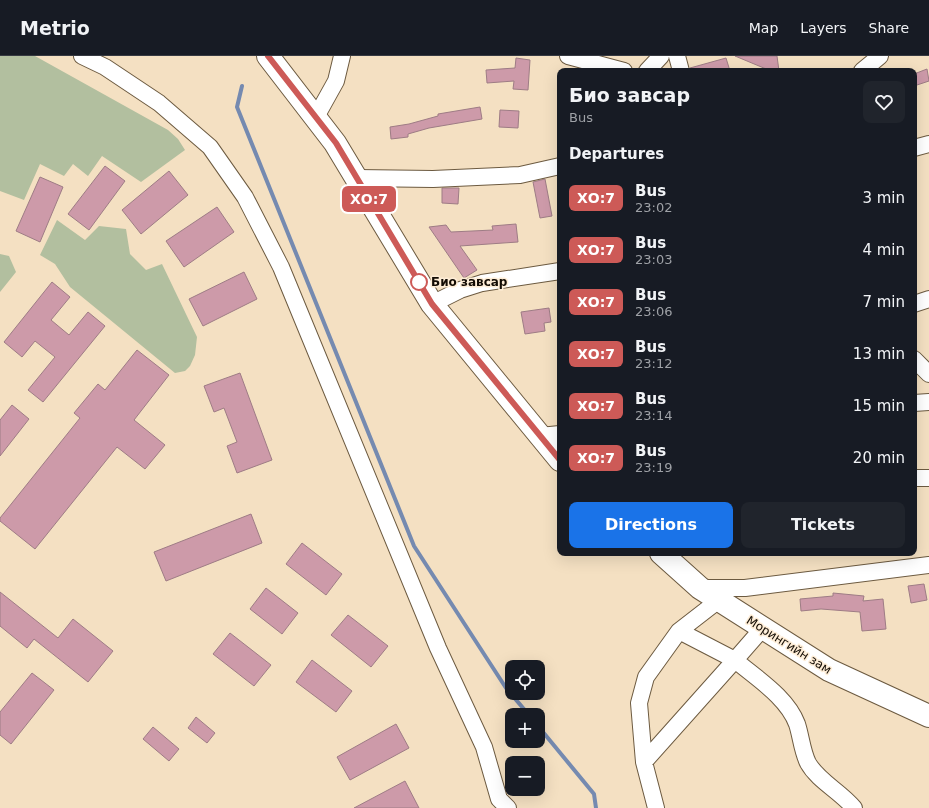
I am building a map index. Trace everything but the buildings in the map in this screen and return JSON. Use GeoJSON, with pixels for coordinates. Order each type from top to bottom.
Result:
{"type":"FeatureCollection","features":[{"type":"Feature","properties":{"kind":"main road"},"geometry":{"type":"LineString","coordinates":[[268,56],[336,143],[432,304],[550,435],[557,452]]}},
{"type":"Feature","properties":{"kind":"main road","name":"Морингийн зам"},"geometry":{"type":"LineString","coordinates":[[664,556],[700,588],[828,670],[929,716]]}},
{"type":"Feature","properties":{"kind":"street"},"geometry":{"type":"LineString","coordinates":[[82,56],[105,67],[159,103],[210,147],[245,197],[281,267],[438,648],[484,747],[499,799],[508,808]]}},
{"type":"Feature","properties":{"kind":"street"},"geometry":{"type":"LineString","coordinates":[[316,117],[336,81],[342,56]]}},
{"type":"Feature","properties":{"kind":"street"},"geometry":{"type":"LineString","coordinates":[[568,56],[613,68]]}},
{"type":"Feature","properties":{"kind":"street"},"geometry":{"type":"LineString","coordinates":[[650,68],[662,56]]}},
{"type":"Feature","properties":{"kind":"street"},"geometry":{"type":"LineString","coordinates":[[677,56],[680,68]]}},
{"type":"Feature","properties":{"kind":"street"},"geometry":{"type":"LineString","coordinates":[[866,68],[880,56]]}},
{"type":"Feature","properties":{"kind":"street"},"geometry":{"type":"LineString","coordinates":[[917,147],[929,144]]}},
{"type":"Feature","properties":{"kind":"street"},"geometry":{"type":"LineString","coordinates":[[357,178],[433,179],[520,175],[557,167]]}},
{"type":"Feature","properties":{"kind":"street"},"geometry":{"type":"LineString","coordinates":[[432,304],[460,290],[482,283],[557,271]]}},
{"type":"Feature","properties":{"kind":"street"},"geometry":{"type":"LineString","coordinates":[[917,303],[929,299]]}},
{"type":"Feature","properties":{"kind":"street"},"geometry":{"type":"LineString","coordinates":[[917,362],[929,374]]}},
{"type":"Feature","properties":{"kind":"street"},"geometry":{"type":"LineString","coordinates":[[917,403],[929,402]]}},
{"type":"Feature","properties":{"kind":"street"},"geometry":{"type":"LineString","coordinates":[[917,478],[929,478]]}},
{"type":"Feature","properties":{"kind":"street"},"geometry":{"type":"LineString","coordinates":[[700,588],[745,588],[929,565]]}},
{"type":"Feature","properties":{"kind":"street"},"geometry":{"type":"LineString","coordinates":[[656,808],[644,762],[639,703],[646,677],[679,631],[718,600]]}},
{"type":"Feature","properties":{"kind":"street"},"geometry":{"type":"LineString","coordinates":[[644,762],[762,629]]}},
{"type":"Feature","properties":{"kind":"street"},"geometry":{"type":"LineString","coordinates":[[679,631],[735,660],[782,700],[796,723],[807,762],[816,774],[848,801],[854,808]]}},
{"type":"Feature","properties":{"kind":"green space"},"geometry":{"type":"Polygon","coordinates":[[[0,56],[35,56],[168,130],[178,139],[185,150],[141,182],[102,156],[88,176],[73,164],[64,176],[40,164],[24,200],[0,191],[0,56]]]}},
{"type":"Feature","properties":{"kind":"green space"},"geometry":{"type":"Polygon","coordinates":[[[57,220],[85,240],[99,226],[126,229],[130,254],[146,270],[162,264],[197,337],[195,355],[190,366],[185,371],[175,373],[70,287],[55,264],[40,255],[57,220]]]}},
{"type":"Feature","properties":{"kind":"green space"},"geometry":{"type":"Polygon","coordinates":[[[0,254],[9,256],[16,272],[0,292],[0,254]]]}},
{"type":"Feature","properties":{"kind":"waterway"},"geometry":{"type":"LineString","coordinates":[[242,86],[237,107],[414,546],[506,688],[523,708]]}},
{"type":"Feature","properties":{"kind":"waterway"},"geometry":{"type":"LineString","coordinates":[[545,734],[594,794],[596,808]]}},
{"type":"Feature","properties":{"kind":"bus line","name":"ХО:7"},"geometry":{"type":"LineString","coordinates":[[268,56],[336,143],[432,304],[557,456]]}},
{"type":"Feature","properties":{"kind":"place","name":"Био завсар"},"geometry":{"type":"Point","coordinates":[419,282]}}]}
